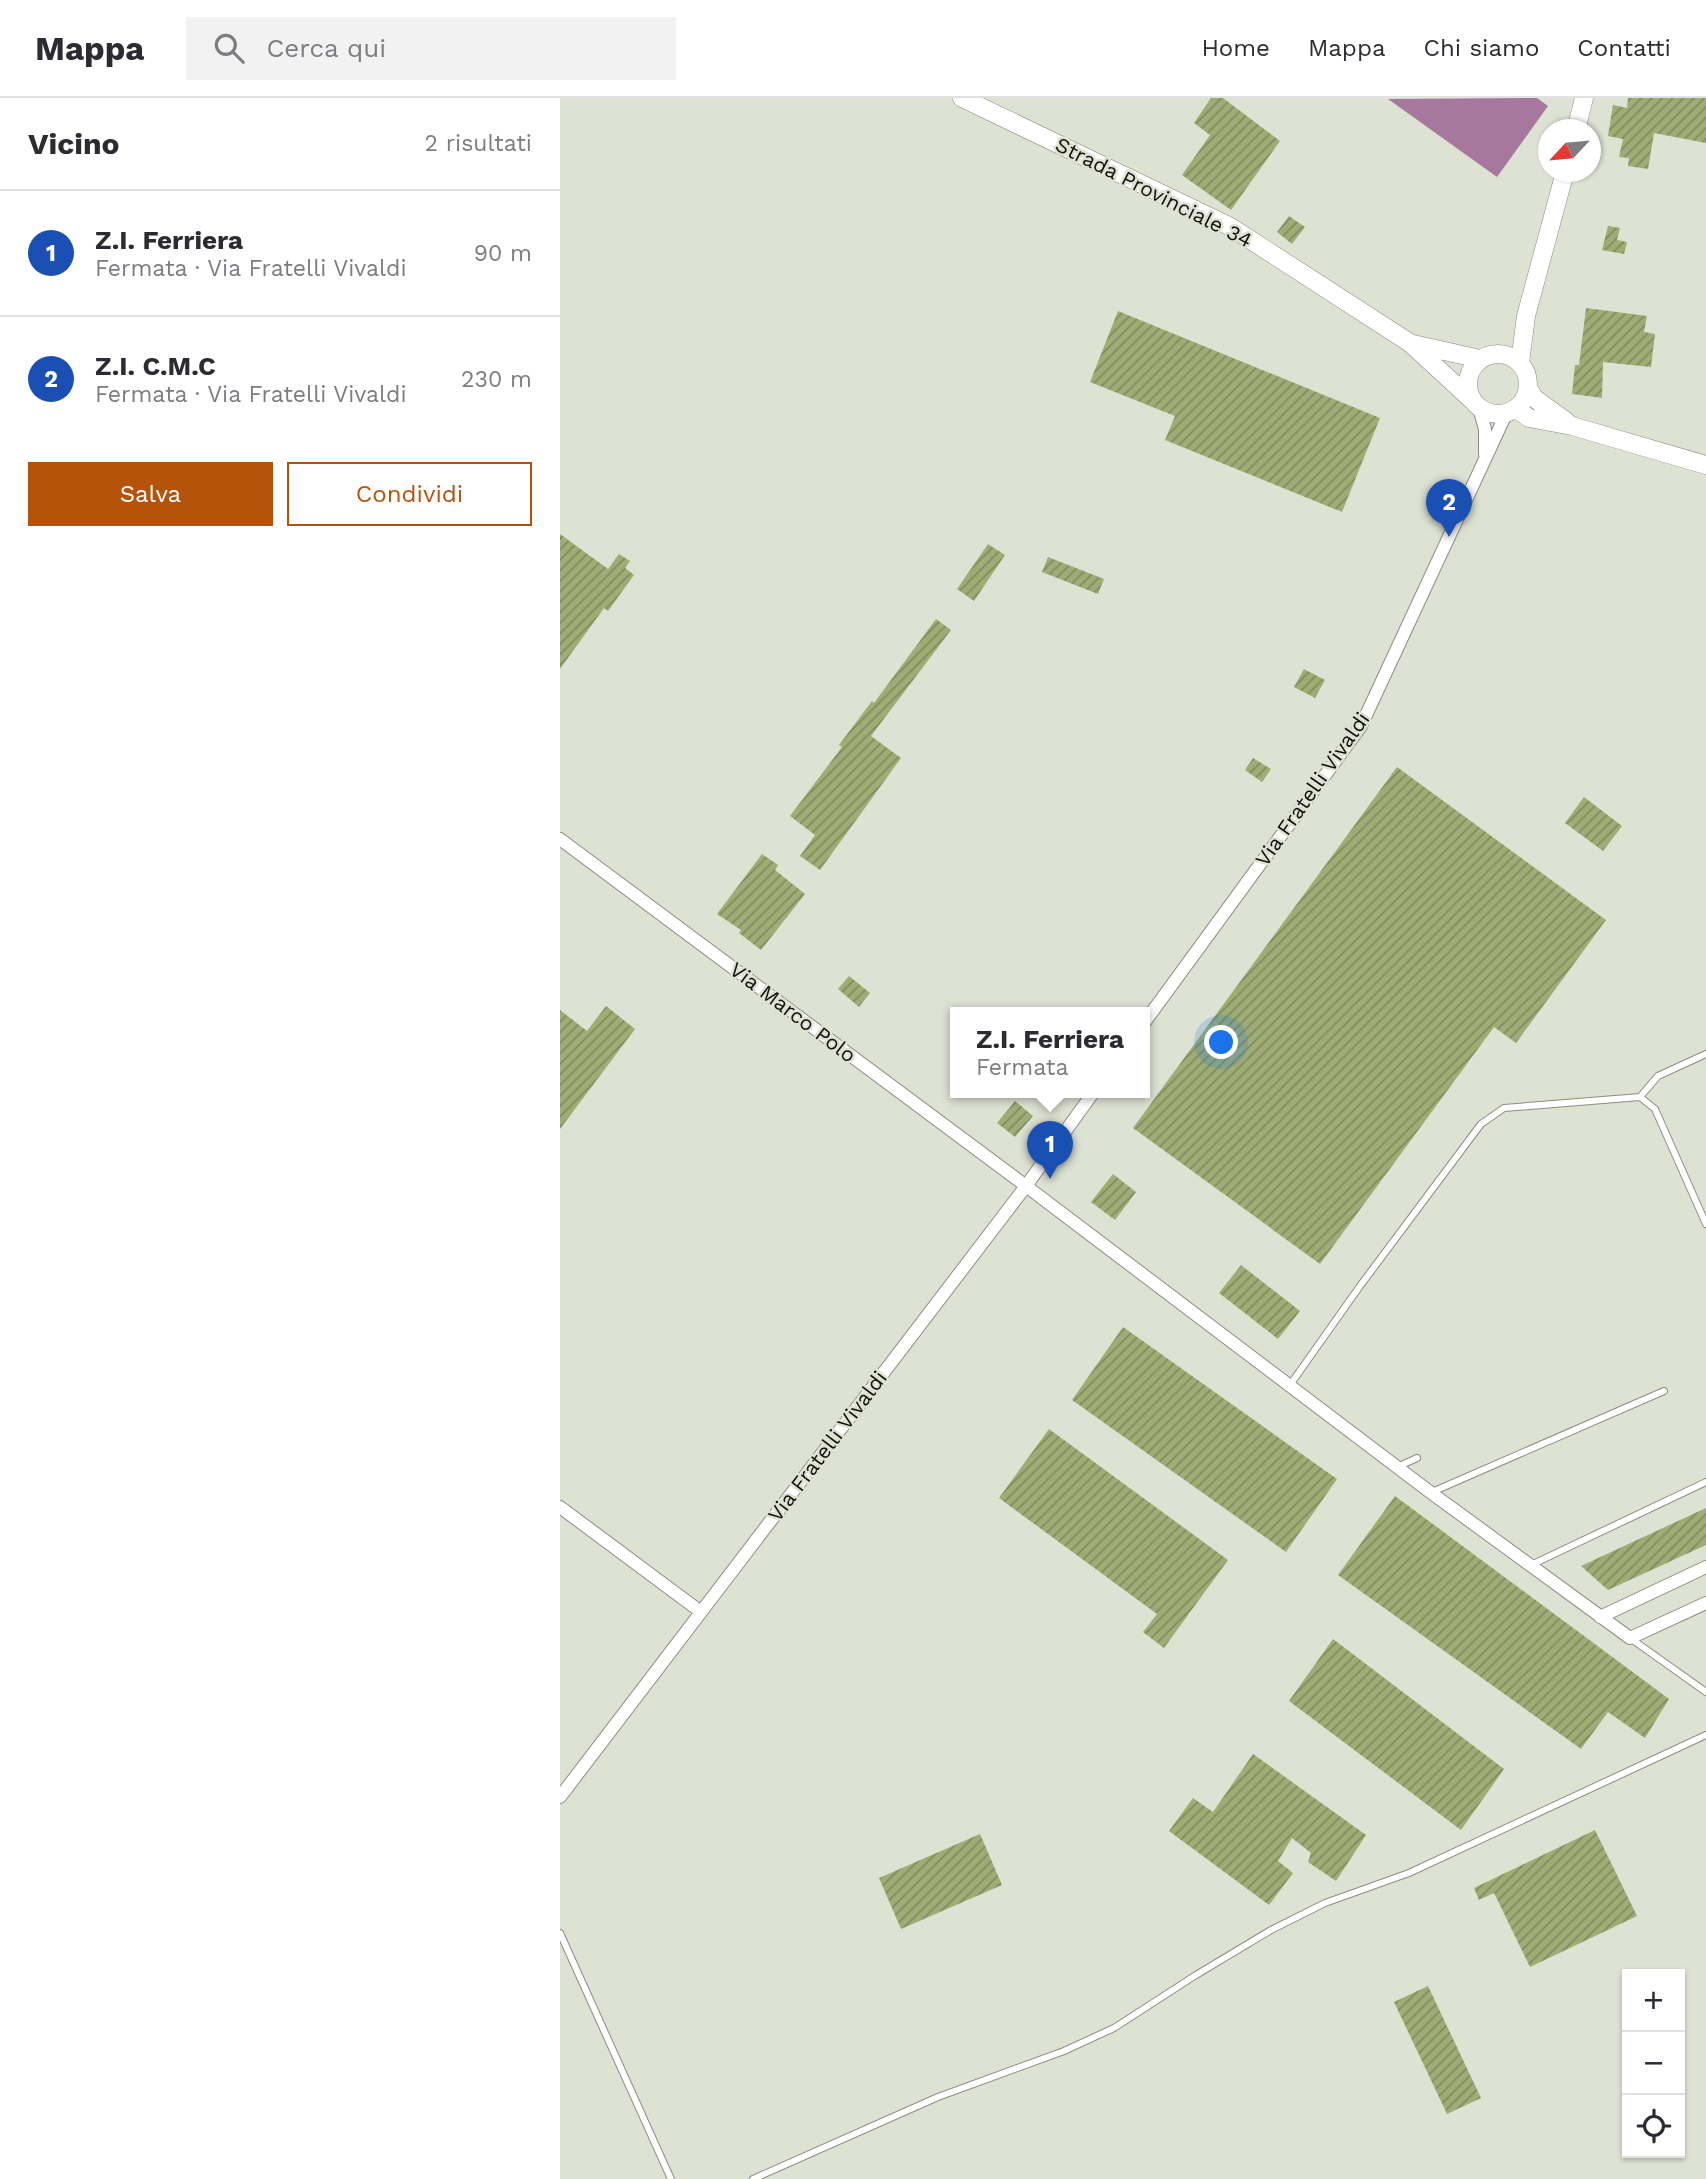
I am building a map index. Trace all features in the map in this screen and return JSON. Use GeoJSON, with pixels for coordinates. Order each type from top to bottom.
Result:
{"type":"FeatureCollection","features":[{"type":"Feature","properties":{"kind":"main road"},"geometry":{"type":"LineString","coordinates":[[1579,119],[1584,98]]}},
{"type":"Feature","properties":{"kind":"main road","name":"Strada Provinciale 34"},"geometry":{"type":"LineString","coordinates":[[970,100],[1229,226],[1410,343],[1476,405]]}},
{"type":"Feature","properties":{"kind":"main road"},"geometry":{"type":"LineString","coordinates":[[1520,363],[1526,316],[1562,182]]}},
{"type":"Feature","properties":{"kind":"main road"},"geometry":{"type":"LineString","coordinates":[[1526,316],[1507,348],[1485,357],[1469,374],[1469,393],[1476,405],[1488,413],[1511,411],[1706,465]]}},
{"type":"Feature","properties":{"kind":"main road","name":"Strada Provinciale 34"},"geometry":{"type":"LineString","coordinates":[[1410,343],[1485,357]]}},
{"type":"Feature","properties":{"kind":"main road"},"geometry":{"type":"LineString","coordinates":[[1485,357],[1506,354],[1520,363],[1528,379],[1528,388],[1522,403],[1511,411]]}},
{"type":"Feature","properties":{"kind":"main road"},"geometry":{"type":"LineString","coordinates":[[1528,388],[1534,398],[1572,426]]}},
{"type":"Feature","properties":{"kind":"street","name":"Via Fratelli Vivaldi"},"geometry":{"type":"LineString","coordinates":[[1476,405],[1485,429],[1485,461]]}},
{"type":"Feature","properties":{"kind":"street","name":"Via Fratelli Vivaldi"},"geometry":{"type":"LineString","coordinates":[[1150,1015],[1361,726],[1511,411]]}},
{"type":"Feature","properties":{"kind":"street","name":"Via Marco Polo"},"geometry":{"type":"LineString","coordinates":[[560,839],[1529,1566],[1630,1638]]}},
{"type":"Feature","properties":{"kind":"street","name":"Via Fratelli Vivaldi"},"geometry":{"type":"LineString","coordinates":[[560,1797],[1026,1186],[1089,1098]]}},
{"type":"Feature","properties":{"kind":"street"},"geometry":{"type":"LineString","coordinates":[[560,1507],[701,1612]]}},
{"type":"Feature","properties":{"kind":"street"},"geometry":{"type":"LineString","coordinates":[[1600,1617],[1706,1567]]}},
{"type":"Feature","properties":{"kind":"street"},"geometry":{"type":"LineString","coordinates":[[1630,1638],[1706,1603]]}},
{"type":"Feature","properties":{"kind":"lane"},"geometry":{"type":"LineString","coordinates":[[1640,1097],[1658,1076],[1706,1054]]}},
{"type":"Feature","properties":{"kind":"lane"},"geometry":{"type":"LineString","coordinates":[[1290,1385],[1481,1124],[1504,1108],[1640,1097],[1655,1109],[1706,1224]]}},
{"type":"Feature","properties":{"kind":"lane"},"geometry":{"type":"LineString","coordinates":[[1430,1492],[1664,1391]]}},
{"type":"Feature","properties":{"kind":"lane"},"geometry":{"type":"LineString","coordinates":[[1397,1467],[1417,1458]]}},
{"type":"Feature","properties":{"kind":"lane"},"geometry":{"type":"LineString","coordinates":[[1529,1566],[1706,1482]]}},
{"type":"Feature","properties":{"kind":"lane"},"geometry":{"type":"LineString","coordinates":[[1630,1638],[1706,1692]]}},
{"type":"Feature","properties":{"kind":"lane"},"geometry":{"type":"LineString","coordinates":[[753,2179],[938,2097],[1064,2051],[1114,2028],[1270,1930],[1325,1903],[1409,1873],[1706,1735]]}},
{"type":"Feature","properties":{"kind":"lane"},"geometry":{"type":"LineString","coordinates":[[560,1933],[671,2179]]}},
{"type":"Feature","properties":{"kind":"shaded area"},"geometry":{"type":"Polygon","coordinates":[[[1537,98],[1548,106],[1497,177],[1388,99],[1537,98]]]}},
{"type":"Feature","properties":{"kind":"building"},"geometry":{"type":"Polygon","coordinates":[[[1211,98],[1223,98],[1280,141],[1231,210],[1182,175],[1210,135],[1194,123],[1211,98]]]}},
{"type":"Feature","properties":{"kind":"building"},"geometry":{"type":"Polygon","coordinates":[[[1628,98],[1706,98],[1706,143],[1654,133],[1648,169],[1628,166],[1629,158],[1619,157],[1623,139],[1608,136],[1613,105],[1627,108],[1628,98]]]}},
{"type":"Feature","properties":{"kind":"building"},"geometry":{"type":"Polygon","coordinates":[[[1289,216],[1305,227],[1292,244],[1277,232],[1289,216]]]}},
{"type":"Feature","properties":{"kind":"building"},"geometry":{"type":"Polygon","coordinates":[[[1608,226],[1620,228],[1617,240],[1627,242],[1624,254],[1602,250],[1608,226]]]}},
{"type":"Feature","properties":{"kind":"building"},"geometry":{"type":"Polygon","coordinates":[[[1586,308],[1647,316],[1644,332],[1655,334],[1651,367],[1603,362],[1602,398],[1572,394],[1575,365],[1579,365],[1586,308]]]}},
{"type":"Feature","properties":{"kind":"building"},"geometry":{"type":"Polygon","coordinates":[[[1118,311],[1380,418],[1342,512],[1165,440],[1175,416],[1090,382],[1118,311]]]}},
{"type":"Feature","properties":{"kind":"building"},"geometry":{"type":"Polygon","coordinates":[[[560,534],[608,569],[619,554],[630,561],[625,568],[634,575],[608,611],[604,608],[560,669],[560,534]]]}},
{"type":"Feature","properties":{"kind":"building"},"geometry":{"type":"Polygon","coordinates":[[[988,544],[1005,555],[974,601],[957,589],[988,544]]]}},
{"type":"Feature","properties":{"kind":"building"},"geometry":{"type":"Polygon","coordinates":[[[1048,557],[1104,579],[1098,594],[1042,572],[1048,557]]]}},
{"type":"Feature","properties":{"kind":"building"},"geometry":{"type":"Polygon","coordinates":[[[936,619],[951,630],[871,736],[901,758],[820,870],[800,856],[815,835],[790,816],[842,747],[839,745],[872,701],[874,703],[936,619]]]}},
{"type":"Feature","properties":{"kind":"building"},"geometry":{"type":"Polygon","coordinates":[[[1304,669],[1325,680],[1315,698],[1294,687],[1304,669]]]}},
{"type":"Feature","properties":{"kind":"building"},"geometry":{"type":"Polygon","coordinates":[[[1253,758],[1271,769],[1262,782],[1245,770],[1253,758]]]}},
{"type":"Feature","properties":{"kind":"building"},"geometry":{"type":"Polygon","coordinates":[[[1397,767],[1606,920],[1516,1043],[1494,1027],[1320,1264],[1133,1128],[1397,767]]]}},
{"type":"Feature","properties":{"kind":"building"},"geometry":{"type":"Polygon","coordinates":[[[1584,797],[1622,826],[1603,851],[1565,823],[1584,797]]]}},
{"type":"Feature","properties":{"kind":"building"},"geometry":{"type":"Polygon","coordinates":[[[762,854],[778,865],[775,870],[805,894],[761,950],[739,933],[741,930],[717,914],[762,854]]]}},
{"type":"Feature","properties":{"kind":"building"},"geometry":{"type":"Polygon","coordinates":[[[849,976],[870,993],[859,1007],[838,989],[849,976]]]}},
{"type":"Feature","properties":{"kind":"building"},"geometry":{"type":"Polygon","coordinates":[[[606,1006],[635,1029],[560,1129],[560,1010],[587,1031],[606,1006]]]}},
{"type":"Feature","properties":{"kind":"building"},"geometry":{"type":"Polygon","coordinates":[[[1015,1101],[1033,1116],[1015,1137],[997,1123],[1015,1101]]]}},
{"type":"Feature","properties":{"kind":"building"},"geometry":{"type":"Polygon","coordinates":[[[1113,1174],[1136,1192],[1115,1220],[1091,1202],[1113,1174]]]}},
{"type":"Feature","properties":{"kind":"building"},"geometry":{"type":"Polygon","coordinates":[[[1241,1265],[1300,1311],[1278,1339],[1219,1293],[1241,1265]]]}},
{"type":"Feature","properties":{"kind":"building"},"geometry":{"type":"Polygon","coordinates":[[[1123,1327],[1337,1479],[1286,1552],[1072,1400],[1123,1327]]]}},
{"type":"Feature","properties":{"kind":"building"},"geometry":{"type":"Polygon","coordinates":[[[1049,1429],[1228,1560],[1164,1648],[1143,1632],[1157,1614],[999,1498],[1049,1429]]]}},
{"type":"Feature","properties":{"kind":"building"},"geometry":{"type":"Polygon","coordinates":[[[1395,1496],[1669,1699],[1645,1738],[1608,1712],[1581,1749],[1338,1575],[1395,1496]]]}},
{"type":"Feature","properties":{"kind":"building"},"geometry":{"type":"Polygon","coordinates":[[[1706,1508],[1706,1545],[1608,1590],[1581,1566],[1706,1508]]]}},
{"type":"Feature","properties":{"kind":"building"},"geometry":{"type":"Polygon","coordinates":[[[1333,1639],[1504,1769],[1461,1830],[1289,1701],[1333,1639]]]}},
{"type":"Feature","properties":{"kind":"building"},"geometry":{"type":"Polygon","coordinates":[[[1253,1754],[1366,1835],[1336,1881],[1308,1862],[1311,1853],[1292,1838],[1278,1861],[1293,1873],[1269,1905],[1169,1831],[1193,1798],[1213,1812],[1253,1754]]]}},
{"type":"Feature","properties":{"kind":"building"},"geometry":{"type":"Polygon","coordinates":[[[1595,1830],[1637,1916],[1530,1967],[1494,1893],[1479,1900],[1474,1888],[1595,1830]]]}},
{"type":"Feature","properties":{"kind":"building"},"geometry":{"type":"Polygon","coordinates":[[[980,1834],[1002,1885],[901,1929],[879,1878],[980,1834]]]}},
{"type":"Feature","properties":{"kind":"building"},"geometry":{"type":"Polygon","coordinates":[[[1428,1986],[1481,2098],[1447,2114],[1394,2002],[1428,1986]]]}},
{"type":"Feature","properties":{"kind":"place","name":"Z.I. C.M.C"},"geometry":{"type":"Point","coordinates":[1449,537]}},
{"type":"Feature","properties":{"kind":"place","name":"Z.I. Ferriera"},"geometry":{"type":"Point","coordinates":[1050,1179]}}]}
